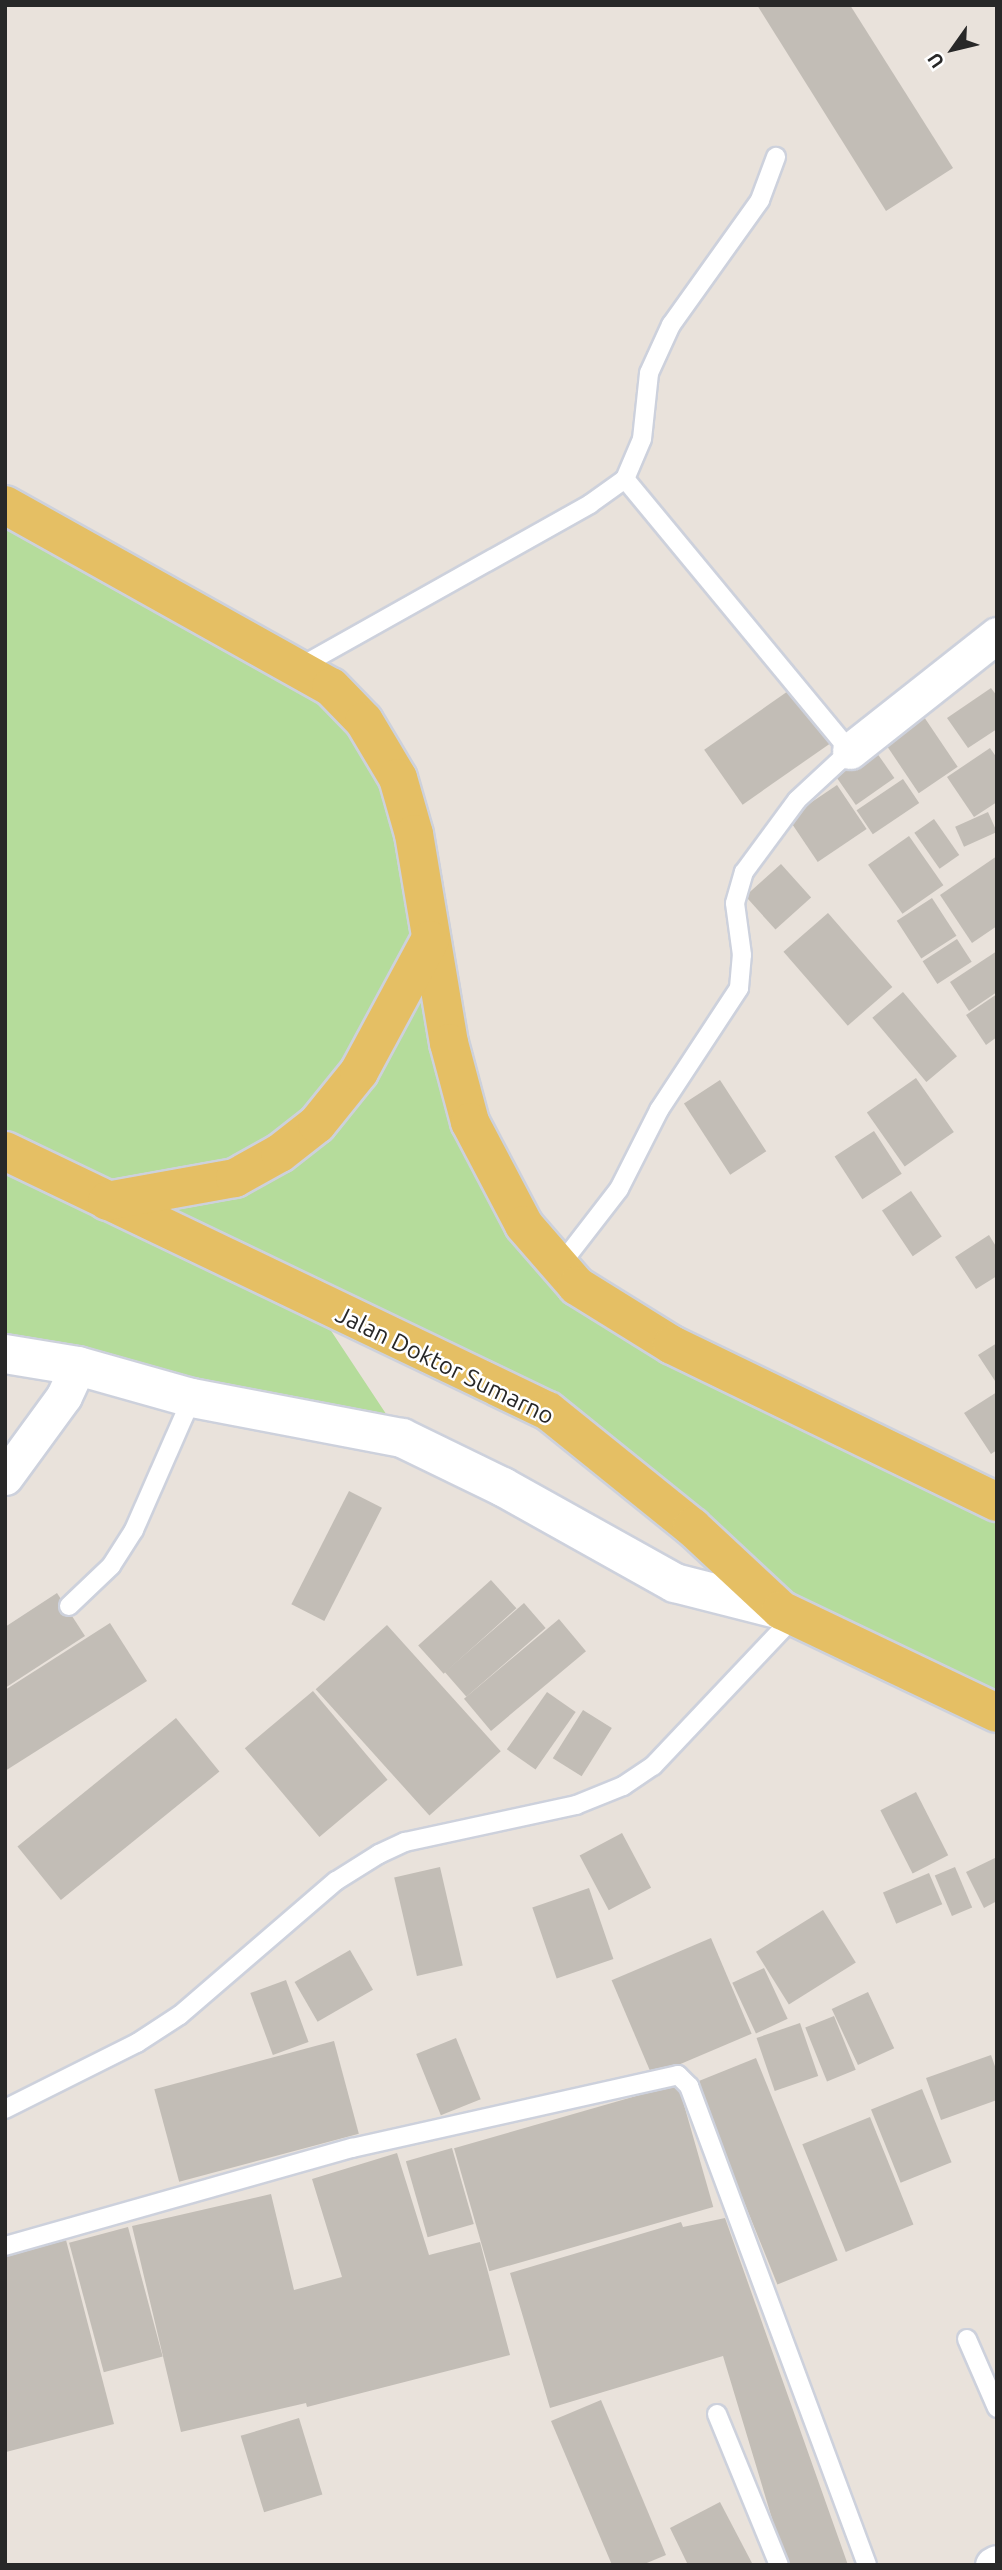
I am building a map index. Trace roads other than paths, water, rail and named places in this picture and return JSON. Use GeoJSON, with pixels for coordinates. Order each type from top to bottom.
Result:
{"type":"FeatureCollection","features":[{"type":"Feature","properties":{"kind":"main road"},"geometry":{"type":"LineString","coordinates":[[5,505],[331,687],[357,710],[398,778],[414,834],[430,940],[470,1122],[501,1187],[558,1268],[577,1286],[672,1345],[997,1502]]}},
{"type":"Feature","properties":{"kind":"main road"},"geometry":{"type":"LineString","coordinates":[[107,1201],[235,1178],[317,1124],[359,1072],[430,940]]}},
{"type":"Feature","properties":{"kind":"main road","name":"Jalan Doktor Sumarno"},"geometry":{"type":"LineString","coordinates":[[5,1151],[548,1411],[692,1527],[787,1613],[997,1713]]}},
{"type":"Feature","properties":{"kind":"street"},"geometry":{"type":"LineString","coordinates":[[850,751],[997,635]]}},
{"type":"Feature","properties":{"kind":"street"},"geometry":{"type":"LineString","coordinates":[[5,1354],[78,1367],[192,1398],[402,1438],[503,1487],[674,1583],[787,1613]]}},
{"type":"Feature","properties":{"kind":"street"},"geometry":{"type":"LineString","coordinates":[[5,1477],[64,1396],[78,1367]]}},
{"type":"Feature","properties":{"kind":"lane"},"geometry":{"type":"LineString","coordinates":[[298,668],[590,504],[625,479],[642,439],[649,373],[671,325],[760,200],[776,157]]}},
{"type":"Feature","properties":{"kind":"lane"},"geometry":{"type":"LineString","coordinates":[[558,1268],[619,1189],[659,1111],[738,988],[742,955],[735,903],[744,872],[797,800],[850,751],[625,479]]}},
{"type":"Feature","properties":{"kind":"lane"},"geometry":{"type":"LineString","coordinates":[[69,1606],[111,1566],[134,1530],[192,1398]]}},
{"type":"Feature","properties":{"kind":"lane"},"geometry":{"type":"LineString","coordinates":[[5,2109],[137,2043],[180,2015],[336,1881],[379,1854],[405,1842],[576,1805],[623,1786],[653,1766],[787,1613]]}},
{"type":"Feature","properties":{"kind":"lane"},"geometry":{"type":"LineString","coordinates":[[5,2246],[352,2147],[678,2075],[689,2086],[867,2565]]}},
{"type":"Feature","properties":{"kind":"lane"},"geometry":{"type":"LineString","coordinates":[[967,2339],[997,2408]]}},
{"type":"Feature","properties":{"kind":"lane"},"geometry":{"type":"LineString","coordinates":[[717,2414],[779,2565]]}}]}
